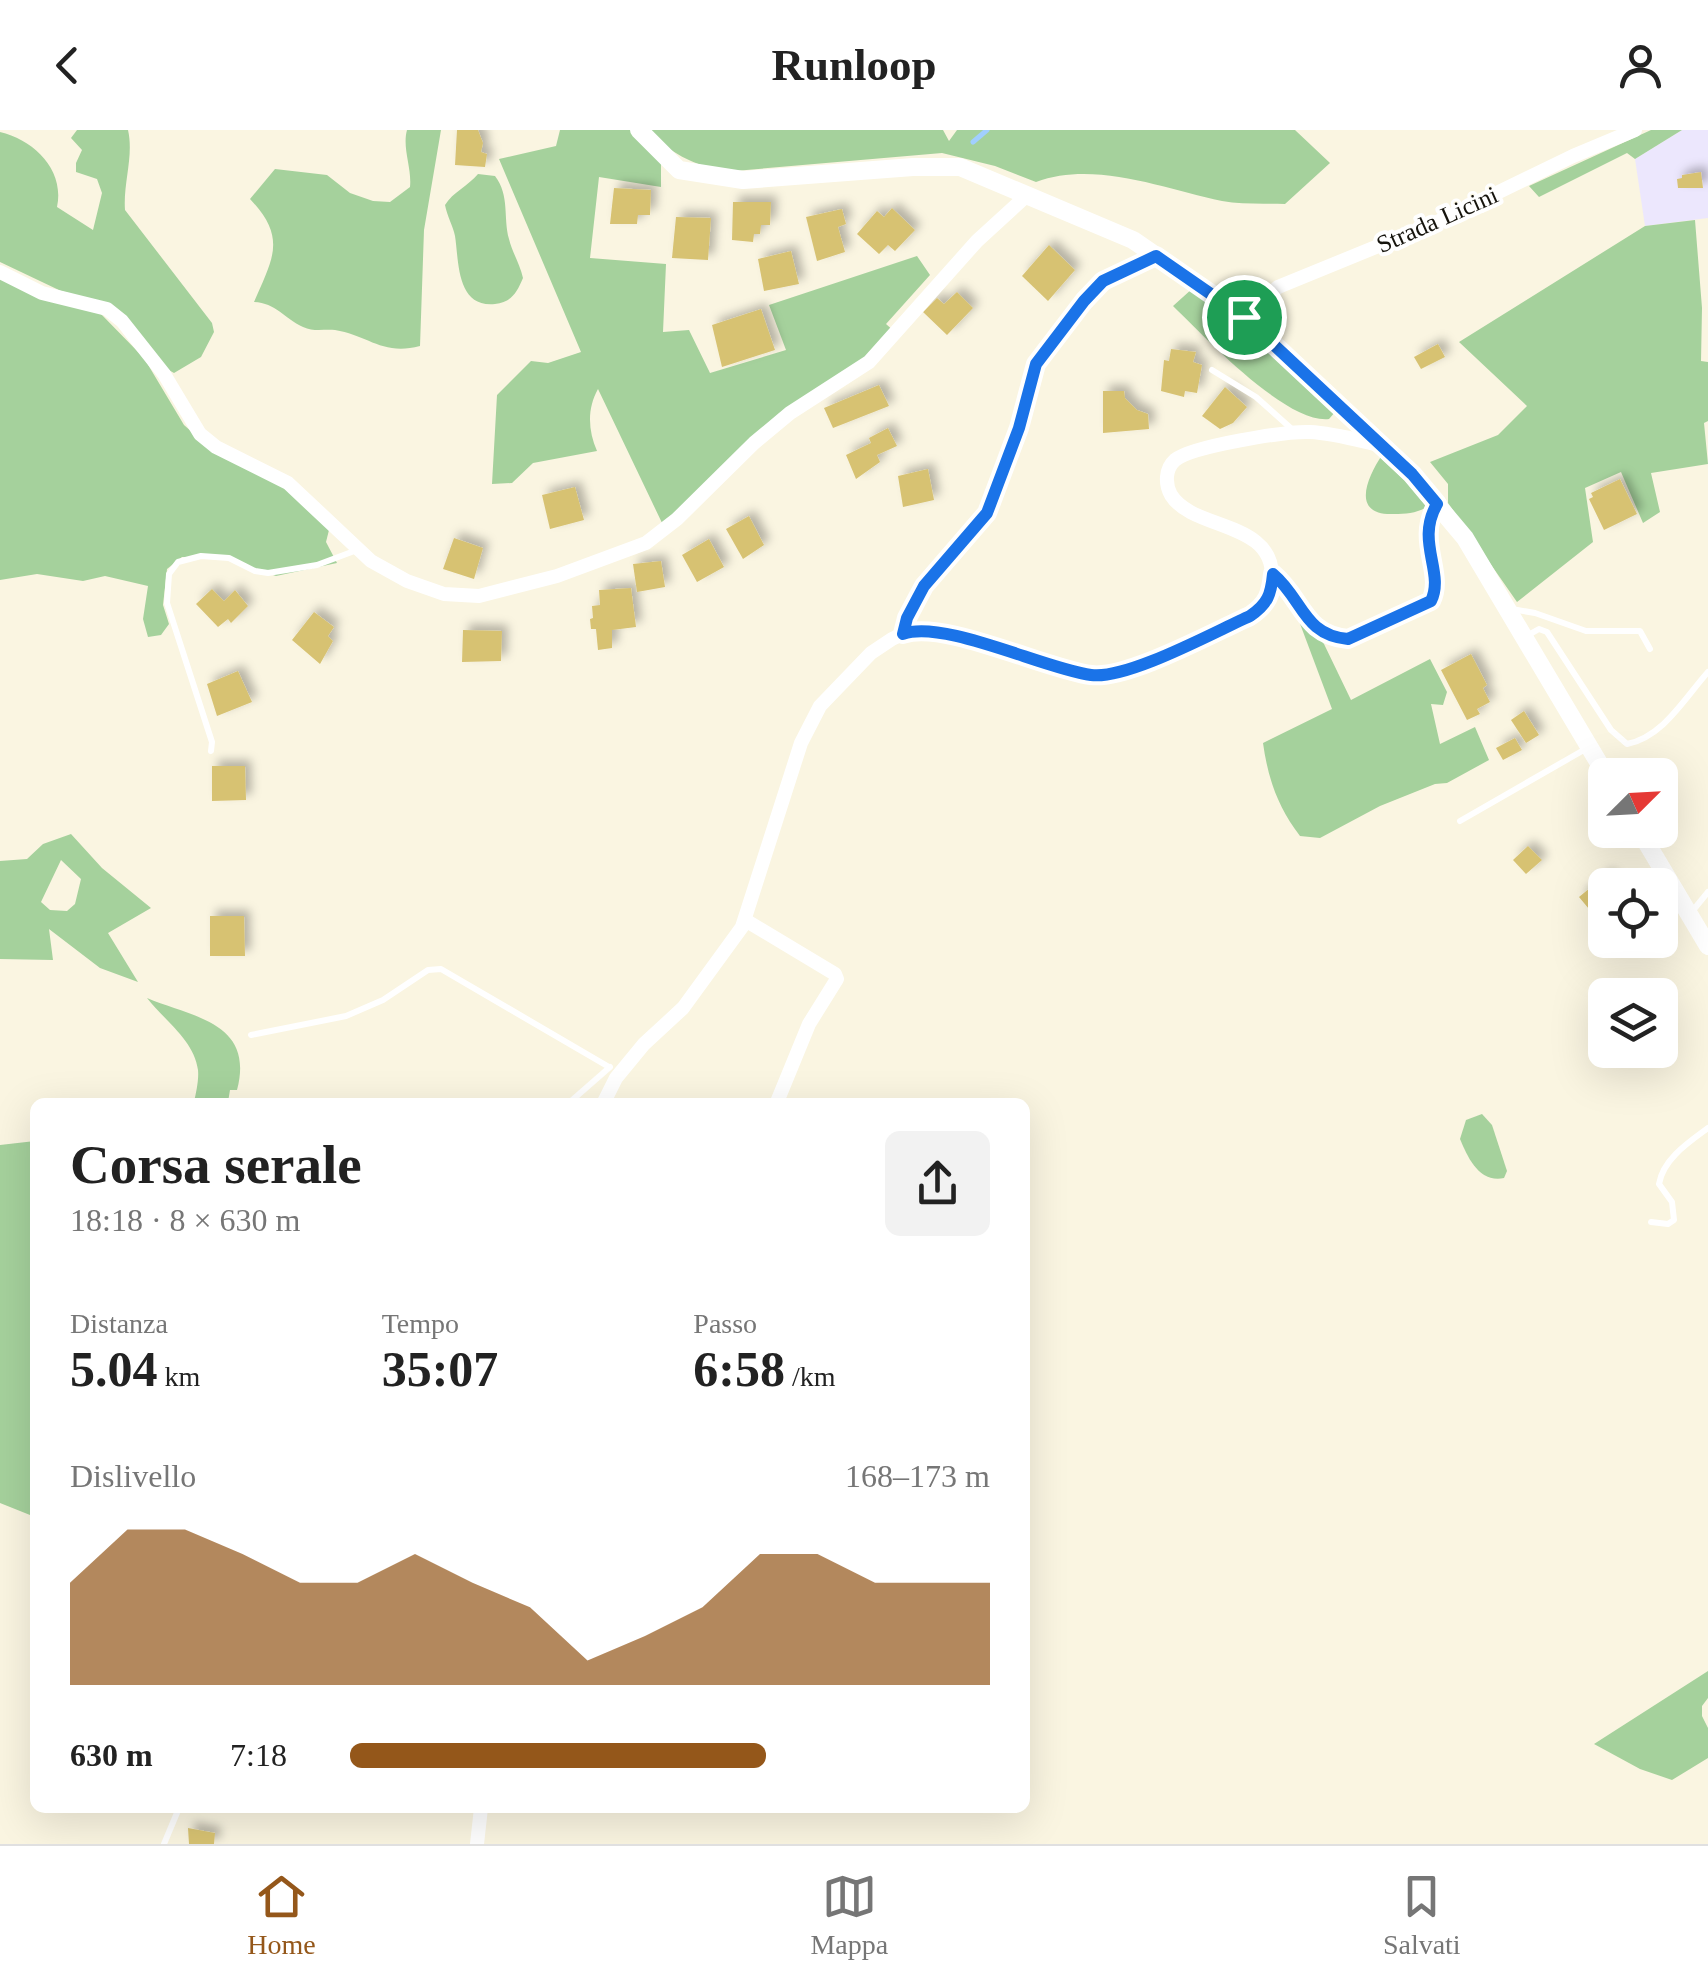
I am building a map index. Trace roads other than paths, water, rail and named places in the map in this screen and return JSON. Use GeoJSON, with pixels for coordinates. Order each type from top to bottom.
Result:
{"type":"FeatureCollection","features":[{"type":"Feature","properties":{"kind":"street"},"geometry":{"type":"LineString","coordinates":[[639,130],[679,170],[743,180],[960,167],[1132,240],[1244,317],[1412,474],[1464,538],[1596,758]]}},
{"type":"Feature","properties":{"kind":"street","name":"Strada Licini"},"geometry":{"type":"LineString","coordinates":[[1244,317],[1278,287],[1437,222],[1635,130]]}},
{"type":"Feature","properties":{"kind":"street"},"geometry":{"type":"LineString","coordinates":[[0,272],[42,293],[106,310],[122,321],[164,374],[200,434],[288,483],[358,550],[407,581],[444,594],[479,596],[557,576],[646,543],[790,413],[869,362],[977,241],[1025,197]]}},
{"type":"Feature","properties":{"kind":"street"},"geometry":{"type":"LineString","coordinates":[[903,634],[924,586],[987,513],[1019,428],[1036,364],[1103,281],[1156,256]]}},
{"type":"Feature","properties":{"kind":"street"},"geometry":{"type":"LineString","coordinates":[[606,1098],[617,1068],[683,1008],[745,920],[796,757],[820,706],[871,653],[903,634],[935,632],[1093,676],[1128,670],[1250,616],[1269,598],[1273,574],[1268,558],[1249,536],[1174,500],[1166,480],[1168,468],[1190,452],[1295,432],[1380,445]]}},
{"type":"Feature","properties":{"kind":"street"},"geometry":{"type":"LineString","coordinates":[[1650,848],[1708,946]]}},
{"type":"Feature","properties":{"kind":"street"},"geometry":{"type":"LineString","coordinates":[[745,920],[836,974],[837,979],[809,1024],[779,1098]]}},
{"type":"Feature","properties":{"kind":"street"},"geometry":{"type":"LineString","coordinates":[[477,1844],[480,1813]]}},
{"type":"Feature","properties":{"kind":"lane"},"geometry":{"type":"LineString","coordinates":[[1212,370],[1256,396],[1295,432]]}},
{"type":"Feature","properties":{"kind":"lane"},"geometry":{"type":"LineString","coordinates":[[1273,574],[1323,635],[1348,639],[1363,633],[1431,601],[1436,590],[1428,520],[1437,504]]}},
{"type":"Feature","properties":{"kind":"lane"},"geometry":{"type":"LineString","coordinates":[[212,751],[167,603],[170,574],[178,562],[202,556],[229,558],[255,571],[268,572],[318,565],[358,550]]}},
{"type":"Feature","properties":{"kind":"lane"},"geometry":{"type":"LineString","coordinates":[[1506,608],[1536,612],[1586,632],[1640,631],[1650,649]]}},
{"type":"Feature","properties":{"kind":"lane"},"geometry":{"type":"LineString","coordinates":[[1524,638],[1539,630],[1547,632],[1611,730],[1627,744],[1646,740],[1660,728],[1708,672]]}},
{"type":"Feature","properties":{"kind":"lane"},"geometry":{"type":"LineString","coordinates":[[1460,820],[1589,746]]}},
{"type":"Feature","properties":{"kind":"lane"},"geometry":{"type":"LineString","coordinates":[[1690,915],[1708,892]]}},
{"type":"Feature","properties":{"kind":"lane"},"geometry":{"type":"LineString","coordinates":[[251,1034],[346,1016],[383,1000],[428,970],[440,970],[617,1068],[576,1098]]}},
{"type":"Feature","properties":{"kind":"lane"},"geometry":{"type":"LineString","coordinates":[[1651,1222],[1668,1224],[1674,1220],[1672,1202],[1659,1184],[1661,1172],[1708,1128]]}},
{"type":"Feature","properties":{"kind":"lane"},"geometry":{"type":"LineString","coordinates":[[164,1844],[177,1813]]}},
{"type":"Feature","properties":{"kind":"waterway"},"geometry":{"type":"LineString","coordinates":[[973,142],[987,130]]}}]}
